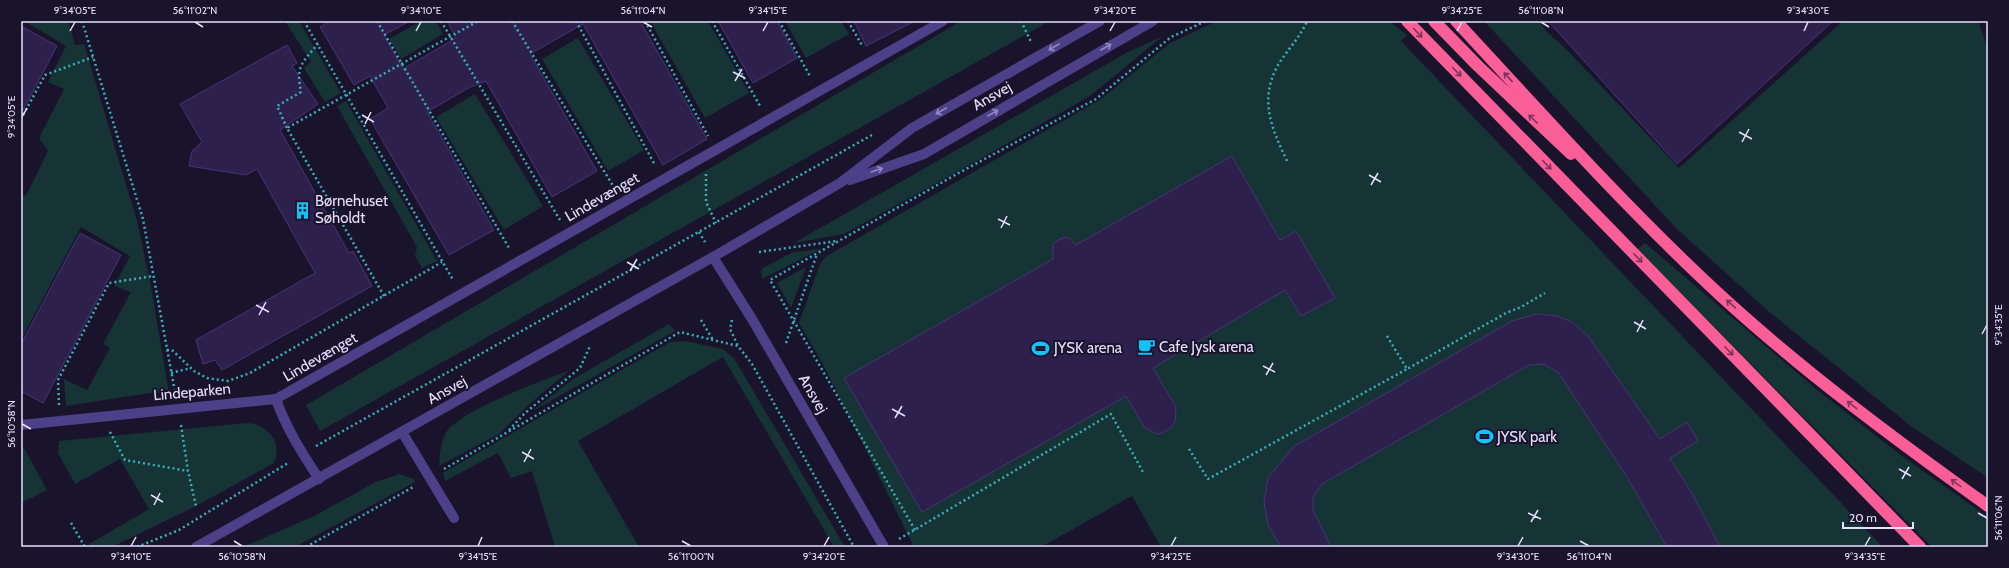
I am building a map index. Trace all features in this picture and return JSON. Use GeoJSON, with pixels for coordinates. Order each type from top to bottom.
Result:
{"type":"FeatureCollection","features":[{"type":"Feature","properties":{"kind":"highway"},"geometry":{"type":"LineString","coordinates":[[1407,21],[1920,547]]}},
{"type":"Feature","properties":{"kind":"highway"},"geometry":{"type":"LineString","coordinates":[[1434,21],[1541,128],[1634,211],[1722,296],[1789,354],[1911,451],[1988,506]]}},
{"type":"Feature","properties":{"kind":"highway"},"geometry":{"type":"LineString","coordinates":[[1456,21],[1634,211]]}},
{"type":"Feature","properties":{"kind":"street","name":"Lindevænget"},"geometry":{"type":"LineString","coordinates":[[276,399],[943,21]]}},
{"type":"Feature","properties":{"kind":"street","name":"Ansvej"},"geometry":{"type":"LineString","coordinates":[[196,547],[713,257],[840,183],[912,128],[1100,21]]}},
{"type":"Feature","properties":{"kind":"street","name":"Ansvej"},"geometry":{"type":"LineString","coordinates":[[840,183],[924,154],[1153,21]]}},
{"type":"Feature","properties":{"kind":"street","name":"Ansvej"},"geometry":{"type":"LineString","coordinates":[[713,257],[779,364],[884,547]]}},
{"type":"Feature","properties":{"kind":"street"},"geometry":{"type":"LineString","coordinates":[[276,399],[282,417],[302,454],[319,479]]}},
{"type":"Feature","properties":{"kind":"street","name":"Lindeparken"},"geometry":{"type":"LineString","coordinates":[[21,425],[103,415],[276,399]]}},
{"type":"Feature","properties":{"kind":"street"},"geometry":{"type":"LineString","coordinates":[[402,432],[454,518]]}},
{"type":"Feature","properties":{"kind":"path"},"geometry":{"type":"LineString","coordinates":[[82,21],[143,219],[175,393]]}},
{"type":"Feature","properties":{"kind":"path"},"geometry":{"type":"LineString","coordinates":[[304,21],[461,294]]}},
{"type":"Feature","properties":{"kind":"path"},"geometry":{"type":"LineString","coordinates":[[376,21],[518,262]]}},
{"type":"Feature","properties":{"kind":"path"},"geometry":{"type":"LineString","coordinates":[[441,21],[568,234]]}},
{"type":"Feature","properties":{"kind":"path"},"geometry":{"type":"LineString","coordinates":[[287,128],[478,21]]}},
{"type":"Feature","properties":{"kind":"path"},"geometry":{"type":"LineString","coordinates":[[512,21],[623,203]]}},
{"type":"Feature","properties":{"kind":"path"},"geometry":{"type":"LineString","coordinates":[[576,21],[663,180]]}},
{"type":"Feature","properties":{"kind":"path"},"geometry":{"type":"LineString","coordinates":[[645,21],[716,150]]}},
{"type":"Feature","properties":{"kind":"path"},"geometry":{"type":"LineString","coordinates":[[712,21],[768,120]]}},
{"type":"Feature","properties":{"kind":"path"},"geometry":{"type":"LineString","coordinates":[[779,21],[818,91]]}},
{"type":"Feature","properties":{"kind":"path"},"geometry":{"type":"LineString","coordinates":[[848,21],[872,62]]}},
{"type":"Feature","properties":{"kind":"path"},"geometry":{"type":"LineString","coordinates":[[1021,21],[1032,44],[1026,48]]}},
{"type":"Feature","properties":{"kind":"path"},"geometry":{"type":"LineString","coordinates":[[1144,474],[1111,414],[915,530],[770,280],[955,175],[1096,99],[1171,37],[1206,21]]}},
{"type":"Feature","properties":{"kind":"path"},"geometry":{"type":"LineString","coordinates":[[1287,160],[1273,132],[1267,94],[1277,68],[1307,21]]}},
{"type":"Feature","properties":{"kind":"path"},"geometry":{"type":"LineString","coordinates":[[318,44],[300,65],[299,81],[301,92],[276,106],[287,128],[384,296]]}},
{"type":"Feature","properties":{"kind":"path"},"geometry":{"type":"LineString","coordinates":[[21,119],[45,75],[93,57]]}},
{"type":"Feature","properties":{"kind":"path"},"geometry":{"type":"LineString","coordinates":[[136,547],[179,530],[302,454],[879,131]]}},
{"type":"Feature","properties":{"kind":"path"},"geometry":{"type":"LineString","coordinates":[[700,159],[706,169],[706,202],[716,223]]}},
{"type":"Feature","properties":{"kind":"path"},"geometry":{"type":"LineString","coordinates":[[752,252],[839,241]]}},
{"type":"Feature","properties":{"kind":"path"},"geometry":{"type":"LineString","coordinates":[[779,364],[818,253]]}},
{"type":"Feature","properties":{"kind":"path"},"geometry":{"type":"LineString","coordinates":[[167,350],[172,350],[191,368],[207,378],[228,381],[250,373],[442,262]]}},
{"type":"Feature","properties":{"kind":"path"},"geometry":{"type":"LineString","coordinates":[[59,420],[58,380],[109,283],[153,276]]}},
{"type":"Feature","properties":{"kind":"path"},"geometry":{"type":"LineString","coordinates":[[1189,449],[1208,479],[1407,370],[1506,313],[1546,293]]}},
{"type":"Feature","properties":{"kind":"path"},"geometry":{"type":"LineString","coordinates":[[506,434],[524,413],[580,368],[602,319]]}},
{"type":"Feature","properties":{"kind":"path"},"geometry":{"type":"LineString","coordinates":[[701,320],[714,340]]}},
{"type":"Feature","properties":{"kind":"path"},"geometry":{"type":"LineString","coordinates":[[306,547],[506,434],[680,332],[738,346],[752,364],[854,547]]}},
{"type":"Feature","properties":{"kind":"path"},"geometry":{"type":"LineString","coordinates":[[1388,336],[1407,370]]}},
{"type":"Feature","properties":{"kind":"path"},"geometry":{"type":"LineString","coordinates":[[171,373],[191,368]]}},
{"type":"Feature","properties":{"kind":"path"},"geometry":{"type":"LineString","coordinates":[[103,415],[112,438],[125,460],[188,471]]}},
{"type":"Feature","properties":{"kind":"path"},"geometry":{"type":"LineString","coordinates":[[180,422],[188,471],[196,506]]}},
{"type":"Feature","properties":{"kind":"path"},"geometry":{"type":"LineString","coordinates":[[72,523],[85,547]]}},
{"type":"Feature","properties":{"kind":"green space"},"geometry":{"type":"Polygon","coordinates":[[[24,21],[68,21],[75,45],[84,44],[137,221],[150,281],[169,393],[150,393],[66,406],[64,379],[87,390],[110,348],[103,344],[131,292],[114,286],[130,256],[81,227],[21,340],[21,194],[26,196],[48,151],[39,138],[64,89],[48,82],[66,46],[24,21]]]}},
{"type":"Feature","properties":{"kind":"green space"},"geometry":{"type":"Polygon","coordinates":[[[285,21],[299,21],[341,93],[325,102],[304,68],[311,62],[285,21]]]}},
{"type":"Feature","properties":{"kind":"green space"},"geometry":{"type":"Polygon","coordinates":[[[421,21],[436,21],[443,34],[401,59],[389,39],[421,21]]]}},
{"type":"Feature","properties":{"kind":"green space"},"geometry":{"type":"Polygon","coordinates":[[[650,21],[708,21],[749,93],[705,118],[650,21]]]}},
{"type":"Feature","properties":{"kind":"green space"},"geometry":{"type":"Polygon","coordinates":[[[785,21],[841,21],[849,34],[806,58],[785,21]]]}},
{"type":"Feature","properties":{"kind":"green space"},"geometry":{"type":"Polygon","coordinates":[[[961,21],[1050,21],[320,431],[306,405],[961,21]]]}},
{"type":"Feature","properties":{"kind":"green space"},"geometry":{"type":"Polygon","coordinates":[[[1217,21],[1389,21],[1407,35],[1401,41],[1883,547],[1161,547],[1132,496],[1041,547],[914,547],[825,368],[799,323],[820,264],[825,257],[1101,99],[1170,43],[1217,21]]]}},
{"type":"Feature","properties":{"kind":"green space"},"geometry":{"type":"Polygon","coordinates":[[[1484,21],[1540,21],[1545,30],[1566,49],[1679,168],[1843,21],[1978,21],[1988,48],[1988,478],[1912,427],[1767,310],[1677,229],[1484,21]]]}},
{"type":"Feature","properties":{"kind":"green space"},"geometry":{"type":"Polygon","coordinates":[[[1163,36],[1090,96],[975,162],[844,234],[794,243],[1126,53],[1163,36]]]}},
{"type":"Feature","properties":{"kind":"green space"},"geometry":{"type":"Polygon","coordinates":[[[578,38],[644,150],[608,171],[542,59],[578,38]]]}},
{"type":"Feature","properties":{"kind":"green space"},"geometry":{"type":"Polygon","coordinates":[[[475,94],[543,206],[504,230],[436,117],[475,94]]]}},
{"type":"Feature","properties":{"kind":"green space"},"geometry":{"type":"Polygon","coordinates":[[[346,101],[437,261],[422,268],[415,256],[417,247],[337,106],[346,101]]]}},
{"type":"Feature","properties":{"kind":"green space"},"geometry":{"type":"Polygon","coordinates":[[[1645,243],[1816,389],[1902,456],[1988,517],[1988,547],[1932,547],[1637,249],[1645,243]]]}},
{"type":"Feature","properties":{"kind":"green space"},"geometry":{"type":"Polygon","coordinates":[[[821,249],[762,279],[761,272],[763,268],[793,252],[821,249]]]}},
{"type":"Feature","properties":{"kind":"green space"},"geometry":{"type":"Polygon","coordinates":[[[806,267],[791,308],[777,283],[806,267]]]}},
{"type":"Feature","properties":{"kind":"green space"},"geometry":{"type":"Polygon","coordinates":[[[669,324],[675,331],[531,412],[573,379],[669,324]]]}},
{"type":"Feature","properties":{"kind":"green space"},"geometry":{"type":"Polygon","coordinates":[[[685,341],[723,349],[734,358],[845,547],[834,547],[723,357],[578,441],[639,547],[555,547],[532,471],[511,478],[498,453],[445,481],[443,473],[670,342],[685,341]]]}},
{"type":"Feature","properties":{"kind":"green space"},"geometry":{"type":"Polygon","coordinates":[[[570,370],[533,401],[499,434],[439,466],[443,439],[447,431],[456,422],[486,404],[570,370]]]}},
{"type":"Feature","properties":{"kind":"green space"},"geometry":{"type":"Polygon","coordinates":[[[247,423],[255,424],[261,427],[272,436],[277,448],[274,463],[194,507],[112,547],[91,547],[89,544],[149,509],[120,459],[75,484],[58,453],[59,441],[247,423]]]}},
{"type":"Feature","properties":{"kind":"green space"},"geometry":{"type":"Polygon","coordinates":[[[21,447],[25,450],[47,490],[21,503],[21,447]]]}},
{"type":"Feature","properties":{"kind":"green space"},"geometry":{"type":"Polygon","coordinates":[[[399,474],[414,479],[415,482],[295,547],[243,547],[314,516],[376,482],[399,474]]]}},
{"type":"Feature","properties":{"kind":"building"},"geometry":{"type":"Polygon","coordinates":[[[330,21],[410,21],[384,35],[403,69],[456,38],[447,21],[640,21],[707,139],[663,165],[583,24],[530,54],[597,171],[552,197],[486,81],[470,87],[427,112],[494,230],[449,255],[370,119],[388,108],[370,76],[354,85],[320,27],[330,21]]]}},
{"type":"Feature","properties":{"kind":"building"},"geometry":{"type":"Polygon","coordinates":[[[718,21],[777,21],[797,58],[753,83],[718,21]]]}},
{"type":"Feature","properties":{"kind":"building"},"geometry":{"type":"Polygon","coordinates":[[[854,21],[915,21],[866,46],[854,21]]]}},
{"type":"Feature","properties":{"kind":"building"},"geometry":{"type":"Polygon","coordinates":[[[1548,21],[1833,21],[1677,164],[1548,21]]]}},
{"type":"Feature","properties":{"kind":"building"},"geometry":{"type":"Polygon","coordinates":[[[21,26],[57,46],[21,114],[21,26]]]}},
{"type":"Feature","properties":{"kind":"building","name":"Børnehuset Søholdt"},"geometry":{"type":"Polygon","coordinates":[[[287,45],[297,63],[292,66],[318,104],[280,130],[349,253],[353,251],[372,286],[222,370],[215,360],[203,364],[196,340],[315,273],[257,169],[246,175],[189,166],[192,151],[202,142],[180,104],[287,45]]]}},
{"type":"Feature","properties":{"kind":"building","name":"JYSK arena"},"geometry":{"type":"Polygon","coordinates":[[[1232,156],[1280,240],[1296,231],[1335,298],[1301,316],[1285,290],[1153,368],[1176,407],[1175,422],[1169,429],[1162,433],[1157,434],[1145,428],[1126,396],[922,512],[844,378],[1053,259],[1053,244],[1060,239],[1068,237],[1076,245],[1232,156]]]}},
{"type":"Feature","properties":{"kind":"building"},"geometry":{"type":"Polygon","coordinates":[[[80,233],[121,255],[43,403],[21,391],[21,344],[80,233]]]}},
{"type":"Feature","properties":{"kind":"building"},"geometry":{"type":"Polygon","coordinates":[[[1536,314],[1557,316],[1572,322],[1588,336],[1660,439],[1687,422],[1698,441],[1670,458],[1694,497],[1720,547],[1667,547],[1627,477],[1558,372],[1543,364],[1529,365],[1322,484],[1313,497],[1313,510],[1331,547],[1281,547],[1268,525],[1264,502],[1268,478],[1293,447],[1512,321],[1536,314]]]}},
{"type":"Feature","properties":{"kind":"place","name":"Børnehuset Søholdt"},"geometry":{"type":"Point","coordinates":[302,210]}},
{"type":"Feature","properties":{"kind":"place","name":"Cafe Jysk arena"},"geometry":{"type":"Point","coordinates":[1146,347]}},
{"type":"Feature","properties":{"kind":"place","name":"JYSK arena"},"geometry":{"type":"Point","coordinates":[1041,348]}},
{"type":"Feature","properties":{"kind":"place","name":"JYSK park"},"geometry":{"type":"Point","coordinates":[1484,437]}}]}
